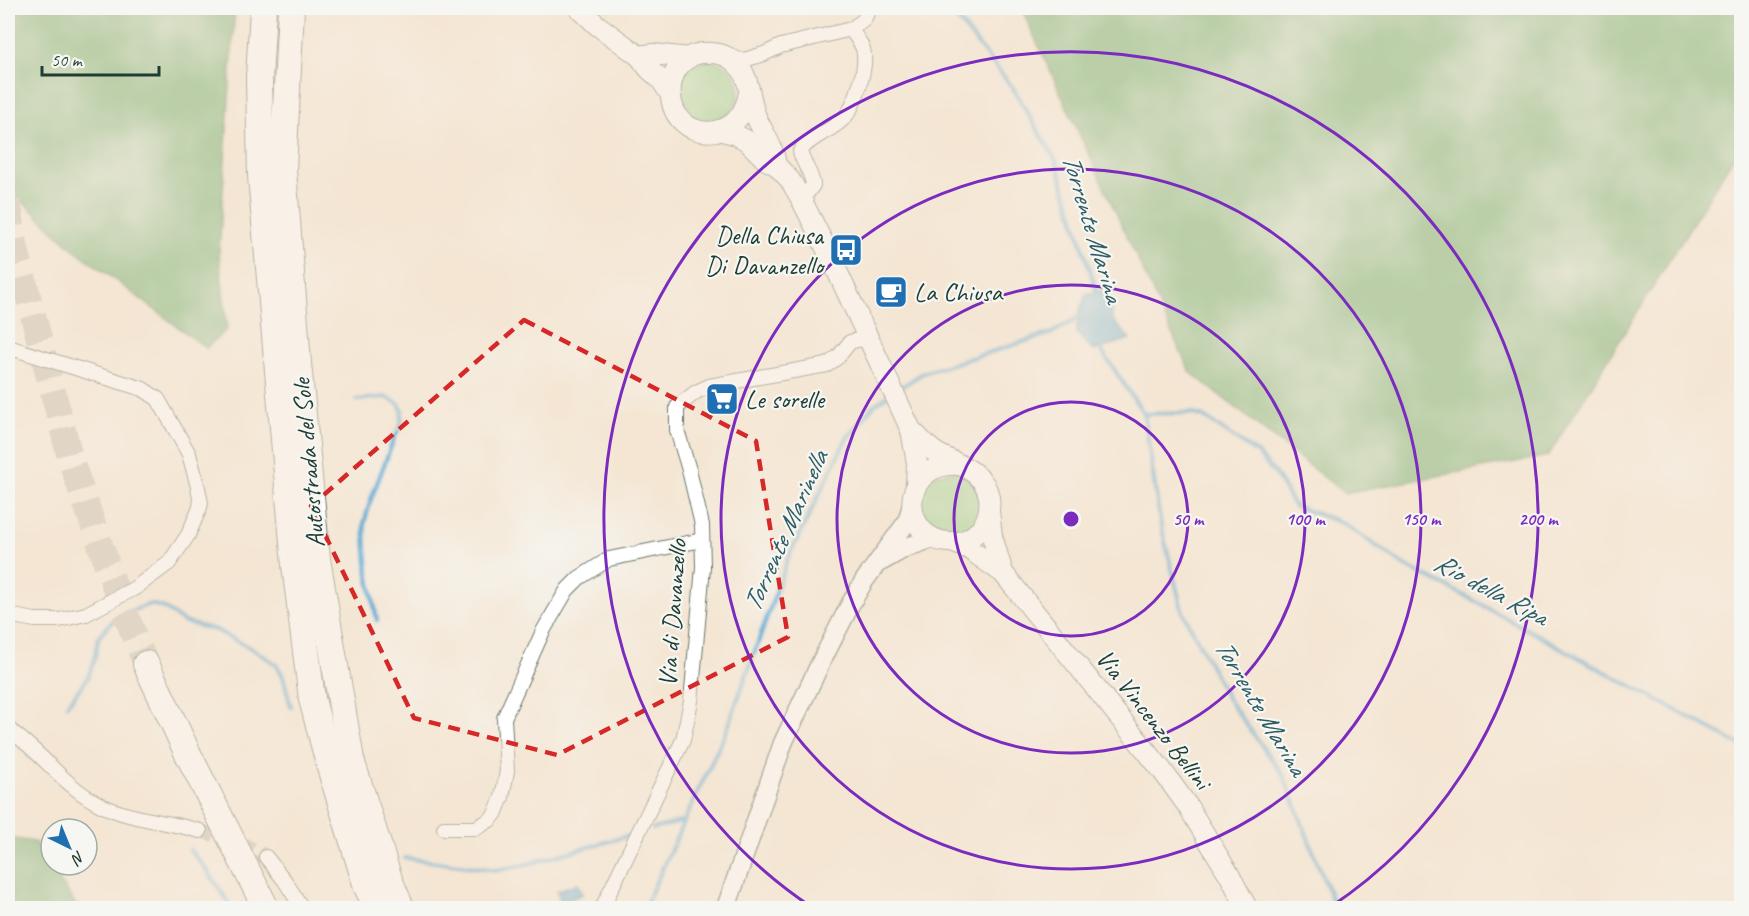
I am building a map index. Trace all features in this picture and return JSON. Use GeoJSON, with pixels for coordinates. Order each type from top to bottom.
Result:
{"type":"FeatureCollection","features":[{"type":"Feature","properties":{"kind":"highway","name":"Autostrada del Sole"},"geometry":{"type":"LineString","coordinates":[[263,8],[259,78],[261,176],[295,565],[312,699],[402,909]]}},
{"type":"Feature","properties":{"kind":"highway","name":"Autostrada del Sole"},"geometry":{"type":"LineString","coordinates":[[291,8],[283,170],[298,363],[340,762],[368,887],[377,909]]}},
{"type":"Feature","properties":{"kind":"highway"},"geometry":{"type":"LineString","coordinates":[[146,664],[188,754],[266,909]]}},
{"type":"Feature","properties":{"kind":"main road"},"geometry":{"type":"LineString","coordinates":[[579,8],[614,39],[639,56],[661,80],[681,120],[699,130],[719,130],[746,140],[790,180],[908,423],[917,464],[912,505],[918,524],[924,532],[942,542],[962,541],[979,530],[989,512],[990,502],[984,482],[969,469],[934,452],[908,423]]}},
{"type":"Feature","properties":{"kind":"main road"},"geometry":{"type":"LineString","coordinates":[[669,92],[675,72],[689,58],[709,52],[729,58],[743,72],[755,114],[775,154],[776,165]]}},
{"type":"Feature","properties":{"kind":"main road"},"geometry":{"type":"LineString","coordinates":[[639,56],[653,54],[689,58]]}},
{"type":"Feature","properties":{"kind":"main road"},"geometry":{"type":"LineString","coordinates":[[719,130],[737,120],[743,112],[747,102],[748,87]]}},
{"type":"Feature","properties":{"kind":"main road"},"geometry":{"type":"LineString","coordinates":[[916,485],[922,477],[939,466],[959,465]]}},
{"type":"Feature","properties":{"kind":"main road","name":"Via Vincenzo Bellini"},"geometry":{"type":"LineString","coordinates":[[989,512],[992,536],[1004,573]]}},
{"type":"Feature","properties":{"kind":"main road","name":"Via Vincenzo Bellini"},"geometry":{"type":"LineString","coordinates":[[952,542],[969,549],[1004,573],[1168,778],[1208,839],[1247,909]]}},
{"type":"Feature","properties":{"kind":"street"},"geometry":{"type":"LineString","coordinates":[[729,58],[744,60],[781,46],[851,29],[864,20],[869,9]]}},
{"type":"Feature","properties":{"kind":"street"},"geometry":{"type":"LineString","coordinates":[[800,197],[808,192],[813,184],[800,151],[805,145],[842,121],[855,100],[864,68],[863,49],[851,29]]}},
{"type":"Feature","properties":{"kind":"street"},"geometry":{"type":"LineString","coordinates":[[748,87],[764,54]]}},
{"type":"Feature","properties":{"kind":"street","name":"Via di Davanzello"},"geometry":{"type":"LineString","coordinates":[[602,909],[683,740],[691,701],[701,601],[702,525],[677,429],[677,407],[696,392],[709,386],[827,365],[838,357],[850,342],[868,337]]}},
{"type":"Feature","properties":{"kind":"street"},"geometry":{"type":"LineString","coordinates":[[8,347],[143,389],[158,399],[189,454],[201,503],[188,535],[169,563],[135,588],[86,614],[59,620],[35,620],[8,615]]}},
{"type":"Feature","properties":{"kind":"street"},"geometry":{"type":"LineString","coordinates":[[726,909],[783,743],[851,603],[906,522],[912,505]]}},
{"type":"Feature","properties":{"kind":"street"},"geometry":{"type":"LineString","coordinates":[[878,563],[904,548],[933,538]]}},
{"type":"Feature","properties":{"kind":"street"},"geometry":{"type":"LineString","coordinates":[[444,828],[476,828],[490,820],[495,814],[502,797],[507,771],[504,718],[543,631],[567,590],[579,578],[609,559],[702,540]]}},
{"type":"Feature","properties":{"kind":"street"},"geometry":{"type":"LineString","coordinates":[[8,729],[73,788],[100,805],[125,815],[200,831]]}},
{"type":"Feature","properties":{"kind":"street"},"geometry":{"type":"LineString","coordinates":[[266,857],[285,881],[302,909]]}},
{"type":"Feature","properties":{"kind":"highlighted area"},"geometry":{"type":"Polygon","coordinates":[[[524,320],[756,441],[788,637],[557,755],[414,718],[311,506],[524,320]]]}},
{"type":"Feature","properties":{"kind":"green space"},"geometry":{"type":"Polygon","coordinates":[[[8,8],[235,8],[219,252],[227,329],[206,348],[71,247],[23,202],[8,203],[8,8]]]}},
{"type":"Feature","properties":{"kind":"green space"},"geometry":{"type":"Polygon","coordinates":[[[1021,8],[1741,8],[1741,145],[1548,456],[1344,493],[1190,372],[1021,8]]]}},
{"type":"Feature","properties":{"kind":"green space"},"geometry":{"type":"Polygon","coordinates":[[[709,61],[721,63],[734,74],[739,91],[737,103],[726,116],[709,121],[697,119],[684,108],[679,91],[681,79],[692,66],[709,61]]]}},
{"type":"Feature","properties":{"kind":"green space"},"geometry":{"type":"Polygon","coordinates":[[[969,469],[989,512],[952,542],[914,515],[922,477],[969,469]]]}},
{"type":"Feature","properties":{"kind":"green space"},"geometry":{"type":"Polygon","coordinates":[[[8,838],[35,842],[39,848],[39,877],[58,877],[78,908],[8,908],[8,838]]]}},
{"type":"Feature","properties":{"kind":"water"},"geometry":{"type":"Polygon","coordinates":[[[1102,290],[1112,302],[1112,319],[1130,339],[1094,351],[1076,333],[1079,313],[1086,294],[1102,290]]]}},
{"type":"Feature","properties":{"kind":"water"},"geometry":{"type":"Polygon","coordinates":[[[578,883],[583,894],[561,903],[557,891],[578,883]]]}},
{"type":"Feature","properties":{"kind":"waterway","name":"Torrente Marina"},"geometry":{"type":"LineString","coordinates":[[942,8],[959,21],[1013,88],[1056,161],[1098,296]]}},
{"type":"Feature","properties":{"kind":"waterway","name":"Torrente Marinella"},"geometry":{"type":"LineString","coordinates":[[898,389],[923,373],[1052,333],[1081,316]]}},
{"type":"Feature","properties":{"kind":"waterway","name":"Torrente Marina"},"geometry":{"type":"LineString","coordinates":[[1101,343],[1101,350],[1144,414],[1160,521],[1182,610],[1227,698],[1284,776],[1335,908]]}},
{"type":"Feature","properties":{"kind":"waterway","name":"Torrente Marinella"},"geometry":{"type":"LineString","coordinates":[[644,908],[728,727],[788,558],[847,438],[874,405],[889,395]]}},
{"type":"Feature","properties":{"kind":"waterway"},"geometry":{"type":"LineString","coordinates":[[357,400],[386,397],[399,404],[402,410],[401,424],[370,502],[364,524],[368,573],[377,620]]}},
{"type":"Feature","properties":{"kind":"waterway","name":"Rio della Ripa"},"geometry":{"type":"LineString","coordinates":[[1144,414],[1190,413],[1204,417],[1258,454],[1276,475],[1294,506],[1343,523],[1404,565],[1742,746]]}},
{"type":"Feature","properties":{"kind":"waterway"},"geometry":{"type":"LineString","coordinates":[[67,705],[87,679],[94,662],[98,638],[105,629],[116,618],[151,604],[164,608],[184,622],[216,630],[276,664],[283,676],[291,707]]}},
{"type":"Feature","properties":{"kind":"waterway"},"geometry":{"type":"LineString","coordinates":[[653,829],[684,821]]}},
{"type":"Feature","properties":{"kind":"waterway"},"geometry":{"type":"LineString","coordinates":[[405,858],[498,870],[628,836]]}},
{"type":"Feature","properties":{"kind":"waterway"},"geometry":{"type":"LineString","coordinates":[[190,850],[207,870],[232,908]]}},
{"type":"Feature","properties":{"kind":"tunnel"},"geometry":{"type":"LineString","coordinates":[[8,201],[16,250],[71,461],[117,593],[146,664]]}},
{"type":"Feature","properties":{"kind":"tunnel"},"geometry":{"type":"LineString","coordinates":[[200,831],[242,844],[266,857]]}},
{"type":"Feature","properties":{"kind":"place","name":"Della Chiusa Di Davanzello"},"geometry":{"type":"Point","coordinates":[846,250]}},
{"type":"Feature","properties":{"kind":"place","name":"La Chiusa"},"geometry":{"type":"Point","coordinates":[891,292]}},
{"type":"Feature","properties":{"kind":"place","name":"Le sorelle"},"geometry":{"type":"Point","coordinates":[722,399]}}]}
